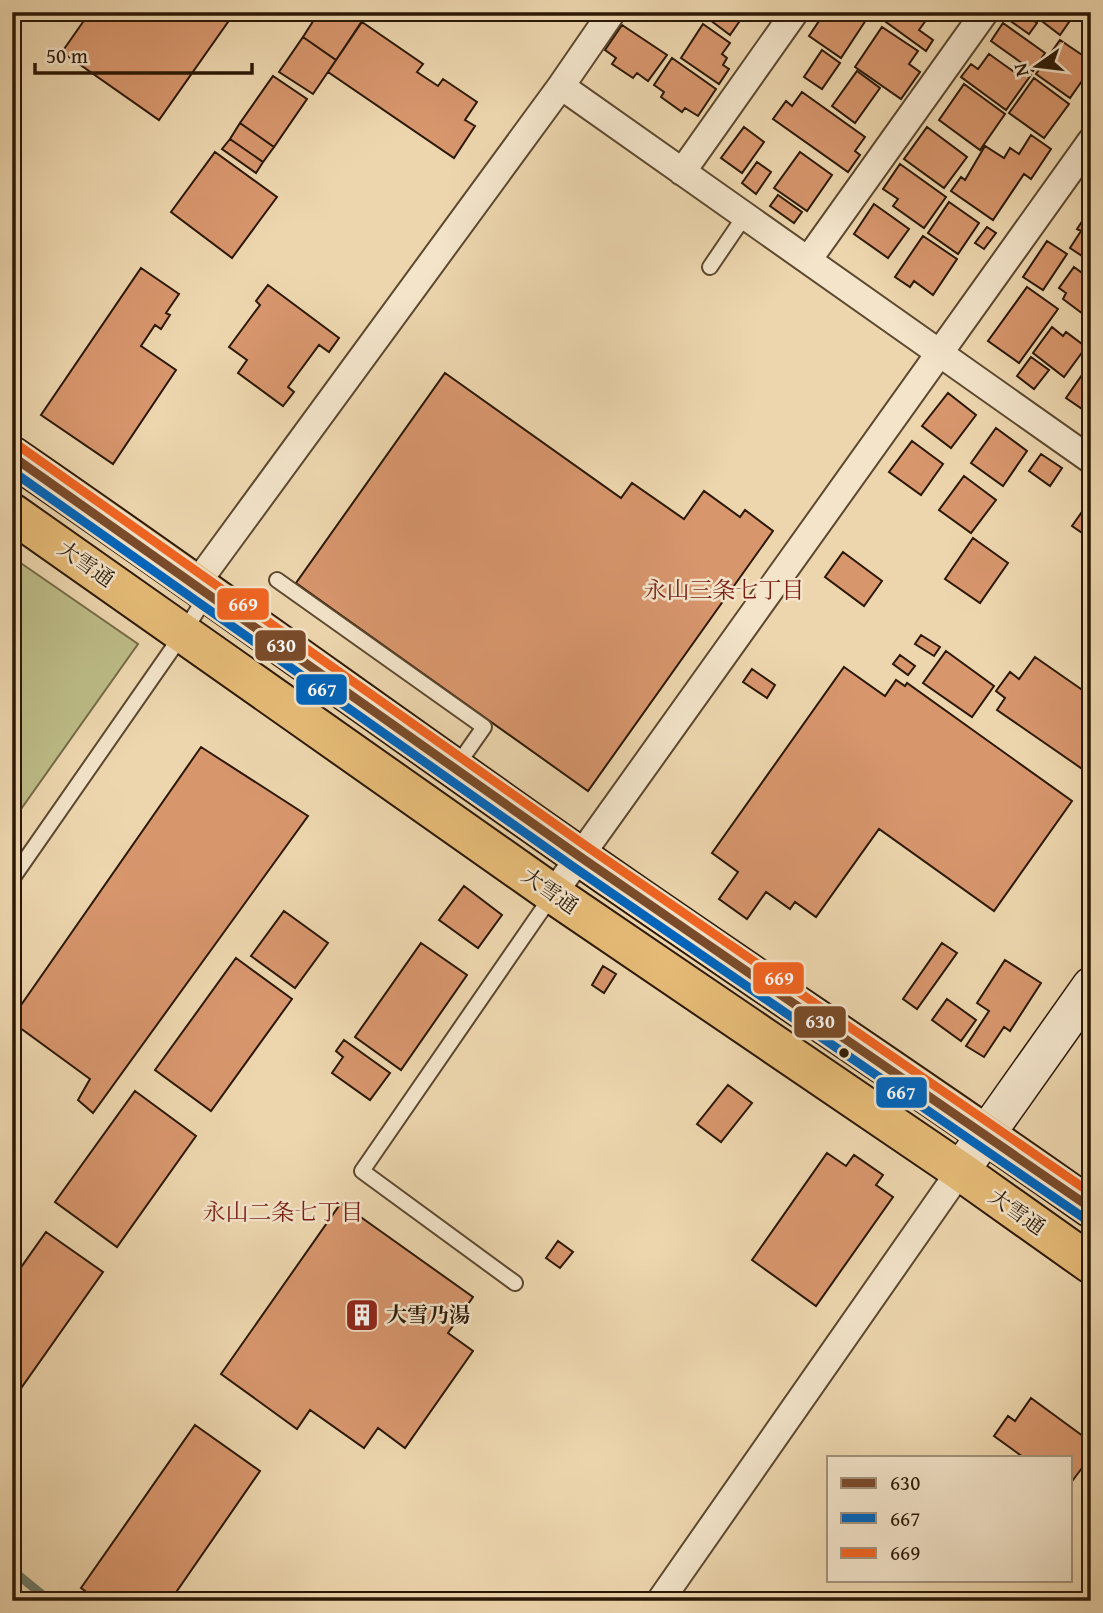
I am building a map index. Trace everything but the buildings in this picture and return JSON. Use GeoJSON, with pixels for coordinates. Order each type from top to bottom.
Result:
{"type":"FeatureCollection","features":[{"type":"Feature","properties":{"kind":"highway"},"geometry":{"type":"LineString","coordinates":[[12,456],[203,588],[580,857],[987,1134],[1091,1208]]}},
{"type":"Feature","properties":{"kind":"highway","name":"大雪通"},"geometry":{"type":"LineString","coordinates":[[12,513],[553,894],[960,1171],[1091,1264]]}},
{"type":"Feature","properties":{"kind":"street"},"geometry":{"type":"LineString","coordinates":[[203,588],[612,12]]}},
{"type":"Feature","properties":{"kind":"street"},"geometry":{"type":"LineString","coordinates":[[682,172],[794,12]]}},
{"type":"Feature","properties":{"kind":"street"},"geometry":{"type":"LineString","coordinates":[[808,260],[985,12]]}},
{"type":"Feature","properties":{"kind":"street"},"geometry":{"type":"LineString","coordinates":[[561,86],[1091,460]]}},
{"type":"Feature","properties":{"kind":"street"},"geometry":{"type":"LineString","coordinates":[[553,894],[1091,141]]}},
{"type":"Feature","properties":{"kind":"street"},"geometry":{"type":"LineString","coordinates":[[660,1601],[1091,986]]}},
{"type":"Feature","properties":{"kind":"lane"},"geometry":{"type":"LineString","coordinates":[[710,267],[744,217]]}},
{"type":"Feature","properties":{"kind":"lane"},"geometry":{"type":"LineString","coordinates":[[277,580],[484,727],[456,768]]}},
{"type":"Feature","properties":{"kind":"lane"},"geometry":{"type":"LineString","coordinates":[[12,879],[184,632],[203,588]]}},
{"type":"Feature","properties":{"kind":"lane"},"geometry":{"type":"LineString","coordinates":[[515,1283],[362,1171],[553,894]]}},
{"type":"Feature","properties":{"kind":"shaded area"},"geometry":{"type":"Polygon","coordinates":[[[12,557],[138,644],[14,819],[12,817],[12,557]]]}},
{"type":"Feature","properties":{"kind":"waterway"},"geometry":{"type":"LineString","coordinates":[[12,1570],[50,1601]]}},
{"type":"Feature","properties":{"kind":"transit line","name":"669"},"geometry":{"type":"LineString","coordinates":[[19,446],[586,846],[1091,1193]]}},
{"type":"Feature","properties":{"kind":"transit line","name":"630"},"geometry":{"type":"LineString","coordinates":[[12,456],[579,856],[1091,1208]]}},
{"type":"Feature","properties":{"kind":"transit line","name":"667"},"geometry":{"type":"LineString","coordinates":[[12,471],[572,866],[1084,1218]]}},
{"type":"Feature","properties":{"kind":"place","name":"大雪乃湯"},"geometry":{"type":"Point","coordinates":[362,1315]}},
{"type":"Feature","properties":{"kind":"district","name":"永山三条七丁目"},"geometry":{"type":"Point","coordinates":[724,590]}},
{"type":"Feature","properties":{"kind":"district","name":"永山二条七丁目"},"geometry":{"type":"Point","coordinates":[283,1212]}}]}
